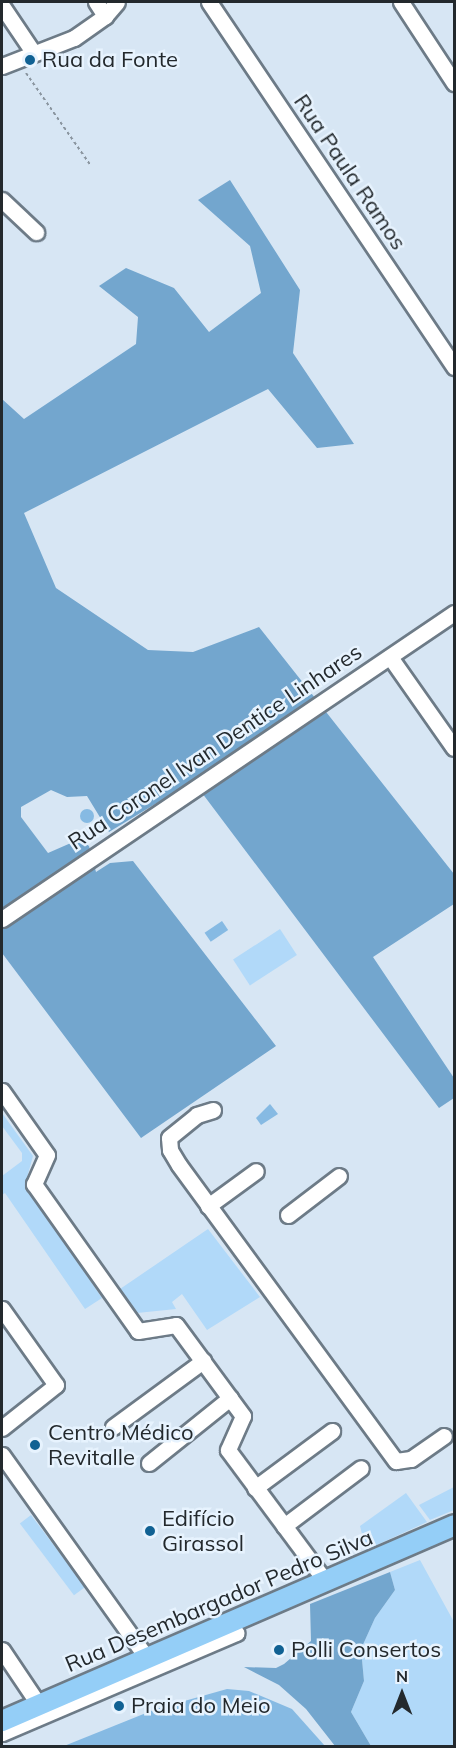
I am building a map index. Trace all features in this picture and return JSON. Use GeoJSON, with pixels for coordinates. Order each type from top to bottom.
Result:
{"type":"FeatureCollection","features":[{"type":"Feature","properties":{"kind":"main road","name":"Rua Desembargador Pedro Silva"},"geometry":{"type":"LineString","coordinates":[[2,1721],[454,1525]]}},
{"type":"Feature","properties":{"kind":"street"},"geometry":{"type":"LineString","coordinates":[[96,2],[105,16]]}},
{"type":"Feature","properties":{"kind":"street"},"geometry":{"type":"LineString","coordinates":[[2,66],[16,58],[74,38],[105,16],[117,2]]}},
{"type":"Feature","properties":{"kind":"street","name":"Rua Paula Ramos"},"geometry":{"type":"LineString","coordinates":[[209,2],[454,367]]}},
{"type":"Feature","properties":{"kind":"street"},"geometry":{"type":"LineString","coordinates":[[401,2],[454,83]]}},
{"type":"Feature","properties":{"kind":"street"},"geometry":{"type":"LineString","coordinates":[[2,6],[33,52]]}},
{"type":"Feature","properties":{"kind":"street"},"geometry":{"type":"LineString","coordinates":[[2,200],[36,232]]}},
{"type":"Feature","properties":{"kind":"street","name":"Rua Coronel Ivan Dentice Linhares"},"geometry":{"type":"LineString","coordinates":[[2,919],[454,613]]}},
{"type":"Feature","properties":{"kind":"street"},"geometry":{"type":"LineString","coordinates":[[390,657],[454,748]]}},
{"type":"Feature","properties":{"kind":"street"},"geometry":{"type":"LineString","coordinates":[[2,1091],[47,1155],[34,1184],[138,1331],[176,1325],[203,1361],[243,1416],[228,1450],[326,1582]]}},
{"type":"Feature","properties":{"kind":"street"},"geometry":{"type":"LineString","coordinates":[[213,1110],[203,1111],[182,1126],[169,1138],[168,1144],[208,1206],[396,1461],[411,1458],[444,1436]]}},
{"type":"Feature","properties":{"kind":"street"},"geometry":{"type":"LineString","coordinates":[[208,1206],[256,1171]]}},
{"type":"Feature","properties":{"kind":"street"},"geometry":{"type":"LineString","coordinates":[[288,1215],[339,1176]]}},
{"type":"Feature","properties":{"kind":"street"},"geometry":{"type":"LineString","coordinates":[[2,1309],[56,1385],[2,1428]]}},
{"type":"Feature","properties":{"kind":"street"},"geometry":{"type":"LineString","coordinates":[[112,1427],[203,1361]]}},
{"type":"Feature","properties":{"kind":"street"},"geometry":{"type":"LineString","coordinates":[[150,1463],[230,1398]]}},
{"type":"Feature","properties":{"kind":"street"},"geometry":{"type":"LineString","coordinates":[[255,1488],[332,1431]]}},
{"type":"Feature","properties":{"kind":"street"},"geometry":{"type":"LineString","coordinates":[[2,1455],[147,1658]]}},
{"type":"Feature","properties":{"kind":"street"},"geometry":{"type":"LineString","coordinates":[[284,1526],[361,1468]]}},
{"type":"Feature","properties":{"kind":"street"},"geometry":{"type":"LineString","coordinates":[[2,1733],[237,1633]]}},
{"type":"Feature","properties":{"kind":"street"},"geometry":{"type":"LineString","coordinates":[[2,1650],[39,1705]]}},
{"type":"Feature","properties":{"kind":"path"},"geometry":{"type":"LineString","coordinates":[[16,58],[91,166]]}},
{"type":"Feature","properties":{"kind":"shaded area"},"geometry":{"type":"Polygon","coordinates":[[[230,180],[300,290],[293,353],[354,444],[317,448],[268,389],[24,513],[56,588],[148,650],[193,652],[259,627],[454,874],[454,904],[373,957],[454,1078],[454,1098],[439,1108],[193,781],[109,832],[87,796],[67,797],[51,790],[21,807],[21,817],[48,853],[80,839],[89,846],[96,872],[110,863],[133,861],[276,1046],[141,1138],[2,953],[2,399],[24,419],[136,344],[138,317],[99,286],[126,268],[174,288],[209,332],[261,293],[250,246],[198,200],[230,180]]]}},
{"type":"Feature","properties":{"kind":"shaded area"},"geometry":{"type":"Polygon","coordinates":[[[84,809],[90,809],[94,816],[90,823],[84,823],[80,819],[80,813],[84,809]]]}},
{"type":"Feature","properties":{"kind":"shaded area"},"geometry":{"type":"Polygon","coordinates":[[[222,921],[228,930],[211,942],[205,933],[222,921]]]}},
{"type":"Feature","properties":{"kind":"shaded area"},"geometry":{"type":"Polygon","coordinates":[[[280,929],[297,955],[250,985],[233,959],[280,929]]]}},
{"type":"Feature","properties":{"kind":"shaded area"},"geometry":{"type":"Polygon","coordinates":[[[270,1104],[278,1114],[261,1125],[256,1118],[270,1104]]]}},
{"type":"Feature","properties":{"kind":"shaded area"},"geometry":{"type":"Polygon","coordinates":[[[2,1113],[33,1156],[25,1185],[102,1298],[85,1309],[5,1193],[2,1195],[2,1176],[22,1161],[22,1153],[2,1126],[2,1113]]]}},
{"type":"Feature","properties":{"kind":"shaded area"},"geometry":{"type":"Polygon","coordinates":[[[208,1229],[260,1297],[207,1330],[182,1294],[172,1302],[176,1309],[137,1313],[120,1289],[208,1229]]]}},
{"type":"Feature","properties":{"kind":"shaded area"},"geometry":{"type":"Polygon","coordinates":[[[454,1487],[454,1510],[430,1520],[419,1505],[454,1487]]]}},
{"type":"Feature","properties":{"kind":"shaded area"},"geometry":{"type":"Polygon","coordinates":[[[406,1493],[427,1522],[366,1550],[360,1526],[406,1493]]]}},
{"type":"Feature","properties":{"kind":"shaded area"},"geometry":{"type":"Polygon","coordinates":[[[31,1515],[85,1587],[74,1595],[20,1523],[31,1515]]]}},
{"type":"Feature","properties":{"kind":"shaded area"},"geometry":{"type":"Polygon","coordinates":[[[420,1560],[454,1622],[454,1746],[371,1746],[351,1712],[364,1681],[361,1649],[375,1618],[395,1590],[390,1572],[420,1560]]]}},
{"type":"Feature","properties":{"kind":"shaded area"},"geometry":{"type":"Polygon","coordinates":[[[390,1572],[395,1590],[375,1618],[361,1649],[364,1681],[351,1712],[371,1746],[335,1746],[306,1709],[279,1685],[244,1667],[276,1668],[284,1664],[311,1641],[310,1604],[390,1572]]]}},
{"type":"Feature","properties":{"kind":"shaded area"},"geometry":{"type":"Polygon","coordinates":[[[227,1689],[249,1691],[292,1709],[325,1746],[64,1746],[156,1709],[227,1689]]]}},
{"type":"Feature","properties":{"kind":"place","name":"Rua da Fonte"},"geometry":{"type":"Point","coordinates":[30,60]}},
{"type":"Feature","properties":{"kind":"place","name":"Centro Médico Revitalle"},"geometry":{"type":"Point","coordinates":[35,1445]}},
{"type":"Feature","properties":{"kind":"place","name":"Edifício Girassol"},"geometry":{"type":"Point","coordinates":[150,1531]}},
{"type":"Feature","properties":{"kind":"place","name":"Polli Consertos"},"geometry":{"type":"Point","coordinates":[279,1650]}},
{"type":"Feature","properties":{"kind":"place","name":"Praia do Meio"},"geometry":{"type":"Point","coordinates":[119,1706]}}]}
